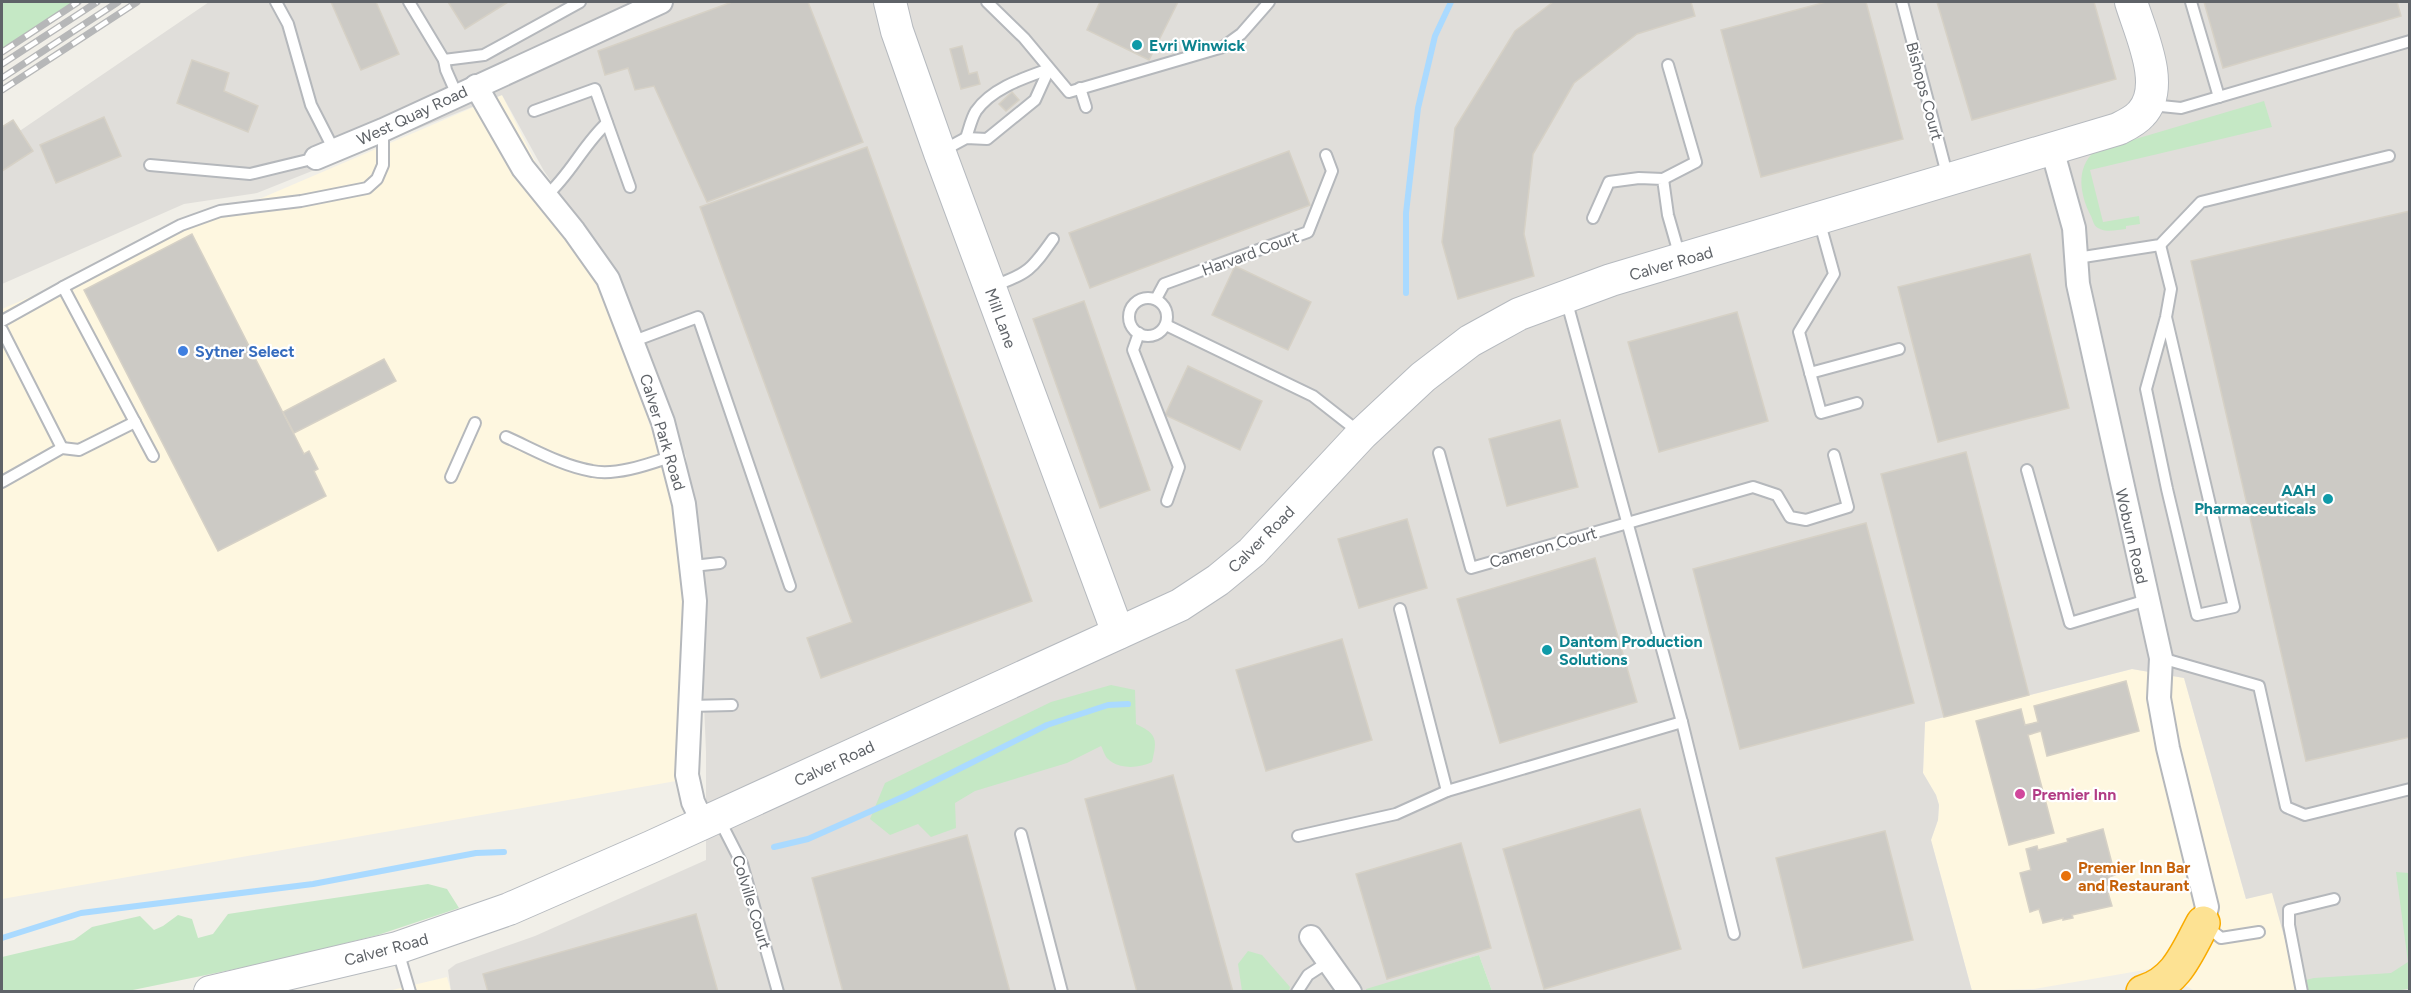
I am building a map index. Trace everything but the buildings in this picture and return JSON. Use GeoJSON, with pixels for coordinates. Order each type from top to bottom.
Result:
{"type":"FeatureCollection","features":[{"type":"Feature","properties":{"kind":"highway"},"geometry":{"type":"LineString","coordinates":[[2143,992],[2154,988],[2173,974],[2203,923]]}},
{"type":"Feature","properties":{"kind":"street","name":"West Quay Road"},"geometry":{"type":"LineString","coordinates":[[325,154],[383,130],[661,2]]}},
{"type":"Feature","properties":{"kind":"street","name":"Mill Lane"},"geometry":{"type":"LineString","coordinates":[[890,2],[897,31],[953,145],[990,288],[1118,633]]}},
{"type":"Feature","properties":{"kind":"street"},"geometry":{"type":"LineString","coordinates":[[2131,2],[2153,79],[2148,104]]}},
{"type":"Feature","properties":{"kind":"street","name":"Calver Park Road"},"geometry":{"type":"LineString","coordinates":[[466,90],[608,279],[634,341],[674,456],[684,504],[696,601],[687,775],[693,802],[710,820]]}},
{"type":"Feature","properties":{"kind":"street","name":"Calver Road"},"geometry":{"type":"LineString","coordinates":[[210,992],[397,948],[509,909],[710,820],[1180,605],[1218,580],[1252,552],[1362,434],[1424,377],[1470,341],[1519,314],[1611,280],[2118,129],[2141,114],[2148,104]]}},
{"type":"Feature","properties":{"kind":"street","name":"Woburn Road"},"geometry":{"type":"LineString","coordinates":[[2052,148],[2074,228],[2078,284],[2161,658],[2159,698],[2168,748],[2206,907],[2203,923]]}},
{"type":"Feature","properties":{"kind":"street"},"geometry":{"type":"LineString","coordinates":[[1311,937],[1350,992]]}},
{"type":"Feature","properties":{"kind":"lane"},"geometry":{"type":"LineString","coordinates":[[276,2],[288,24],[325,154]]}},
{"type":"Feature","properties":{"kind":"lane"},"geometry":{"type":"LineString","coordinates":[[409,2],[444,60],[446,70],[466,90]]}},
{"type":"Feature","properties":{"kind":"lane"},"geometry":{"type":"LineString","coordinates":[[444,60],[484,55],[580,2]]}},
{"type":"Feature","properties":{"kind":"lane"},"geometry":{"type":"LineString","coordinates":[[987,2],[1024,38],[1069,92],[1223,47],[1240,34],[1269,2]]}},
{"type":"Feature","properties":{"kind":"lane","name":"Bishops Court"},"geometry":{"type":"LineString","coordinates":[[1902,2],[1949,180]]}},
{"type":"Feature","properties":{"kind":"lane"},"geometry":{"type":"LineString","coordinates":[[2191,2],[2219,97]]}},
{"type":"Feature","properties":{"kind":"lane"},"geometry":{"type":"LineString","coordinates":[[2148,104],[2181,108],[2409,41]]}},
{"type":"Feature","properties":{"kind":"lane"},"geometry":{"type":"LineString","coordinates":[[1593,218],[1609,182],[1639,178],[1663,179],[1696,162],[1668,64]]}},
{"type":"Feature","properties":{"kind":"lane"},"geometry":{"type":"LineString","coordinates":[[953,145],[987,139],[1011,120],[1035,100],[1049,69]]}},
{"type":"Feature","properties":{"kind":"lane"},"geometry":{"type":"LineString","coordinates":[[953,145],[976,111],[1008,84],[1049,69]]}},
{"type":"Feature","properties":{"kind":"lane"},"geometry":{"type":"LineString","coordinates":[[1080,88],[1086,107]]}},
{"type":"Feature","properties":{"kind":"lane"},"geometry":{"type":"LineString","coordinates":[[534,111],[595,89],[630,187]]}},
{"type":"Feature","properties":{"kind":"lane"},"geometry":{"type":"LineString","coordinates":[[546,196],[562,183],[592,137],[607,123]]}},
{"type":"Feature","properties":{"kind":"lane"},"geometry":{"type":"LineString","coordinates":[[2,321],[181,225],[220,211],[301,201],[367,188],[377,179],[384,165],[383,130]]}},
{"type":"Feature","properties":{"kind":"lane","name":"West Quay Road"},"geometry":{"type":"LineString","coordinates":[[150,165],[250,174],[325,154]]}},
{"type":"Feature","properties":{"kind":"lane","name":"Harvard Court"},"geometry":{"type":"LineString","coordinates":[[1156,299],[1164,284],[1308,232],[1332,171],[1326,155]]}},
{"type":"Feature","properties":{"kind":"lane"},"geometry":{"type":"LineString","coordinates":[[2077,258],[2160,245],[2201,202],[2389,156]]}},
{"type":"Feature","properties":{"kind":"lane"},"geometry":{"type":"LineString","coordinates":[[1663,179],[1668,215],[1681,260]]}},
{"type":"Feature","properties":{"kind":"lane"},"geometry":{"type":"LineString","coordinates":[[1819,219],[1834,274],[1799,332],[1821,413],[1857,403]]}},
{"type":"Feature","properties":{"kind":"lane"},"geometry":{"type":"LineString","coordinates":[[990,288],[1017,278],[1032,268],[1053,239]]}},
{"type":"Feature","properties":{"kind":"lane"},"geometry":{"type":"LineString","coordinates":[[2160,245],[2171,289],[2166,317],[2146,389],[2197,615],[2234,607],[2166,317]]}},
{"type":"Feature","properties":{"kind":"lane"},"geometry":{"type":"LineString","coordinates":[[63,287],[153,456]]}},
{"type":"Feature","properties":{"kind":"lane"},"geometry":{"type":"LineString","coordinates":[[1565,297],[1682,722],[1734,934]]}},
{"type":"Feature","properties":{"kind":"lane"},"geometry":{"type":"LineString","coordinates":[[1143,298],[1156,299],[1164,306],[1167,314],[1166,325],[1154,335],[1139,333],[1132,327],[1129,318],[1131,309],[1137,301],[1143,298]]}},
{"type":"Feature","properties":{"kind":"lane"},"geometry":{"type":"LineString","coordinates":[[634,341],[698,317],[790,586]]}},
{"type":"Feature","properties":{"kind":"lane"},"geometry":{"type":"LineString","coordinates":[[1166,325],[1313,396],[1362,434]]}},
{"type":"Feature","properties":{"kind":"lane"},"geometry":{"type":"LineString","coordinates":[[2,330],[62,448]]}},
{"type":"Feature","properties":{"kind":"lane"},"geometry":{"type":"LineString","coordinates":[[1139,333],[1133,350],[1179,467],[1167,501]]}},
{"type":"Feature","properties":{"kind":"lane"},"geometry":{"type":"LineString","coordinates":[[1810,372],[1899,349]]}},
{"type":"Feature","properties":{"kind":"lane"},"geometry":{"type":"LineString","coordinates":[[2,482],[62,448],[80,450],[135,422]]}},
{"type":"Feature","properties":{"kind":"lane"},"geometry":{"type":"LineString","coordinates":[[451,477],[475,423]]}},
{"type":"Feature","properties":{"kind":"lane"},"geometry":{"type":"LineString","coordinates":[[506,437],[592,472],[612,472],[674,456]]}},
{"type":"Feature","properties":{"kind":"lane","name":"Cameron Court"},"geometry":{"type":"LineString","coordinates":[[1439,453],[1471,568],[1626,524]]}},
{"type":"Feature","properties":{"kind":"lane"},"geometry":{"type":"LineString","coordinates":[[1626,524],[1753,487],[1777,495],[1790,517],[1806,520],[1848,507],[1834,455]]}},
{"type":"Feature","properties":{"kind":"lane"},"geometry":{"type":"LineString","coordinates":[[2027,470],[2070,623],[2147,600]]}},
{"type":"Feature","properties":{"kind":"lane"},"geometry":{"type":"LineString","coordinates":[[693,566],[720,563]]}},
{"type":"Feature","properties":{"kind":"lane"},"geometry":{"type":"LineString","coordinates":[[1400,609],[1447,791]]}},
{"type":"Feature","properties":{"kind":"lane"},"geometry":{"type":"LineString","coordinates":[[2161,658],[2259,686],[2286,807],[2305,815],[2409,789]]}},
{"type":"Feature","properties":{"kind":"lane"},"geometry":{"type":"LineString","coordinates":[[690,706],[732,705]]}},
{"type":"Feature","properties":{"kind":"lane"},"geometry":{"type":"LineString","coordinates":[[1298,836],[1396,813],[1447,791],[1682,722]]}},
{"type":"Feature","properties":{"kind":"lane","name":"Colville Court"},"geometry":{"type":"LineString","coordinates":[[710,820],[742,864],[778,992]]}},
{"type":"Feature","properties":{"kind":"lane"},"geometry":{"type":"LineString","coordinates":[[1021,834],[1062,992]]}},
{"type":"Feature","properties":{"kind":"lane"},"geometry":{"type":"LineString","coordinates":[[2302,992],[2289,925],[2289,910],[2334,899]]}},
{"type":"Feature","properties":{"kind":"lane"},"geometry":{"type":"LineString","coordinates":[[2203,923],[2221,938],[2259,932]]}},
{"type":"Feature","properties":{"kind":"lane"},"geometry":{"type":"LineString","coordinates":[[397,948],[410,992]]}},
{"type":"Feature","properties":{"kind":"lane"},"geometry":{"type":"LineString","coordinates":[[1297,992],[1308,975],[1328,962]]}},
{"type":"Feature","properties":{"kind":"shaded area"},"geometry":{"type":"Polygon","coordinates":[[[209,2],[2409,2],[2409,989],[2385,992],[2299,990],[2272,893],[2246,899],[2184,678],[2132,669],[1925,722],[1923,773],[1939,805],[1938,820],[1931,840],[1972,991],[1492,991],[1479,955],[1360,992],[451,991],[448,970],[456,964],[535,936],[706,860],[706,752],[701,631],[686,456],[586,232],[544,171],[502,95],[257,193],[184,204],[2,284],[2,143],[209,2]]]}},
{"type":"Feature","properties":{"kind":"shaded area","name":"Sytner Select"},"geometry":{"type":"Polygon","coordinates":[[[502,95],[618,328],[661,460],[701,631],[676,781],[2,899],[2,309],[502,95]]]}},
{"type":"Feature","properties":{"kind":"shaded area"},"geometry":{"type":"Polygon","coordinates":[[[2132,669],[2184,678],[2246,899],[2272,892],[2299,990],[2193,990],[2156,968],[2034,989],[1972,991],[1931,840],[1938,820],[1939,805],[1923,773],[1925,722],[2132,669]]]}},
{"type":"Feature","properties":{"kind":"shaded area"},"geometry":{"type":"Polygon","coordinates":[[[447,977],[451,991],[384,992],[447,977]]]}},
{"type":"Feature","properties":{"kind":"green space"},"geometry":{"type":"Polygon","coordinates":[[[2,2],[83,2],[2,54],[2,2]]]}},
{"type":"Feature","properties":{"kind":"green space"},"geometry":{"type":"Polygon","coordinates":[[[2264,101],[2272,127],[2090,170],[2103,222],[2139,216],[2140,224],[2112,231],[2101,230],[2096,226],[2087,208],[2081,182],[2084,165],[2095,151],[2264,101]]]}},
{"type":"Feature","properties":{"kind":"green space"},"geometry":{"type":"Polygon","coordinates":[[[1111,685],[1135,690],[1136,724],[1148,731],[1154,738],[1155,748],[1152,762],[1136,767],[1118,765],[1107,758],[1101,746],[1067,763],[975,791],[955,803],[956,828],[931,837],[918,824],[890,835],[870,819],[885,783],[1051,702],[1111,685]]]}},
{"type":"Feature","properties":{"kind":"green space"},"geometry":{"type":"Polygon","coordinates":[[[2396,872],[2409,873],[2410,876],[2409,989],[2385,992],[2299,990],[2297,982],[2314,978],[2391,973],[2408,962],[2396,872]]]}},
{"type":"Feature","properties":{"kind":"green space"},"geometry":{"type":"Polygon","coordinates":[[[428,884],[447,889],[459,908],[378,935],[279,960],[128,991],[2,991],[2,957],[74,940],[92,927],[140,916],[154,930],[178,915],[192,919],[198,938],[213,934],[228,914],[428,884]]]}},
{"type":"Feature","properties":{"kind":"green space"},"geometry":{"type":"Polygon","coordinates":[[[1248,951],[1262,955],[1290,987],[1289,991],[1242,991],[1238,964],[1248,951]]]}},
{"type":"Feature","properties":{"kind":"green space"},"geometry":{"type":"Polygon","coordinates":[[[1479,955],[1492,991],[1367,992],[1366,989],[1479,955]]]}},
{"type":"Feature","properties":{"kind":"waterway"},"geometry":{"type":"LineString","coordinates":[[1406,293],[1406,213],[1418,108],[1435,36],[1451,2]]}},
{"type":"Feature","properties":{"kind":"waterway"},"geometry":{"type":"LineString","coordinates":[[774,847],[808,839],[905,796],[1047,725],[1108,705],[1128,704]]}},
{"type":"Feature","properties":{"kind":"waterway"},"geometry":{"type":"LineString","coordinates":[[2,938],[81,913],[313,884],[476,853],[504,852]]}},
{"type":"Feature","properties":{"kind":"railway"},"geometry":{"type":"LineString","coordinates":[[2,52],[78,2]]}},
{"type":"Feature","properties":{"kind":"railway"},"geometry":{"type":"LineString","coordinates":[[2,64],[97,2]]}},
{"type":"Feature","properties":{"kind":"railway"},"geometry":{"type":"LineString","coordinates":[[2,78],[118,2]]}},
{"type":"Feature","properties":{"kind":"railway"},"geometry":{"type":"LineString","coordinates":[[2,90],[137,2]]}},
{"type":"Feature","properties":{"kind":"place","name":"Evri Winwick"},"geometry":{"type":"Point","coordinates":[1137,45]}},
{"type":"Feature","properties":{"kind":"place","name":"Sytner Select"},"geometry":{"type":"Point","coordinates":[183,351]}},
{"type":"Feature","properties":{"kind":"place","name":"AAH Pharmaceuticals"},"geometry":{"type":"Point","coordinates":[2328,499]}},
{"type":"Feature","properties":{"kind":"place","name":"Dantom Production Solutions"},"geometry":{"type":"Point","coordinates":[1547,650]}},
{"type":"Feature","properties":{"kind":"place","name":"Premier Inn"},"geometry":{"type":"Point","coordinates":[2020,794]}},
{"type":"Feature","properties":{"kind":"place","name":"Premier Inn Bar and Restaurant"},"geometry":{"type":"Point","coordinates":[2066,876]}}]}
